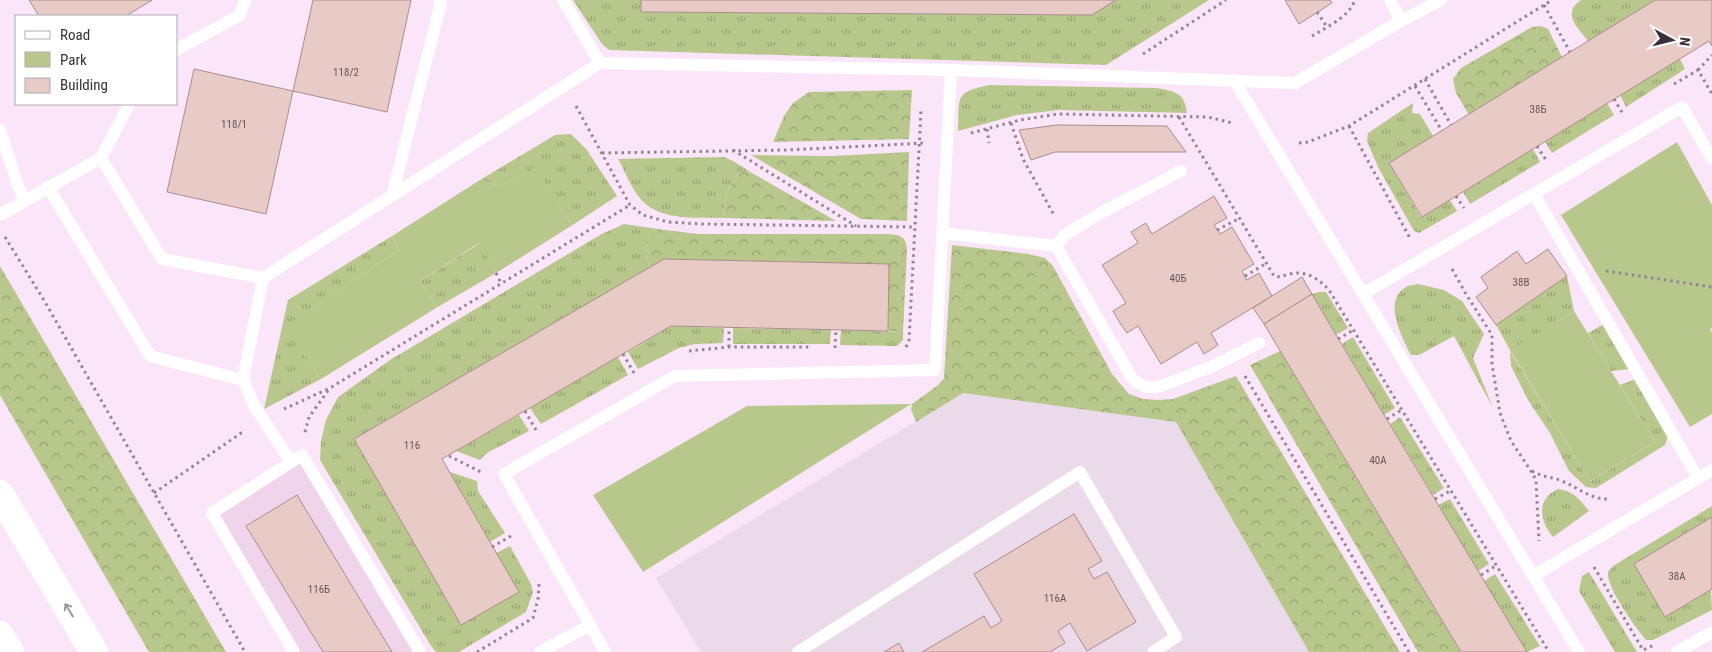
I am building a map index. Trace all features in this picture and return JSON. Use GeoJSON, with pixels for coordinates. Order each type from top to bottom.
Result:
{"type":"FeatureCollection","features":[{"type":"Feature","properties":{"kind":"main road"},"geometry":{"type":"LineString","coordinates":[[0,494],[94,652]]}},
{"type":"Feature","properties":{"kind":"main road"},"geometry":{"type":"LineString","coordinates":[[0,635],[10,652]]}},
{"type":"Feature","properties":{"kind":"lane"},"geometry":{"type":"LineString","coordinates":[[178,49],[240,15],[245,0]]}},
{"type":"Feature","properties":{"kind":"lane"},"geometry":{"type":"LineString","coordinates":[[392,196],[441,3],[439,0]]}},
{"type":"Feature","properties":{"kind":"lane"},"geometry":{"type":"LineString","coordinates":[[563,0],[600,63]]}},
{"type":"Feature","properties":{"kind":"lane"},"geometry":{"type":"LineString","coordinates":[[1390,0],[1401,21]]}},
{"type":"Feature","properties":{"kind":"lane"},"geometry":{"type":"LineString","coordinates":[[101,158],[162,259],[263,278],[600,63],[950,70],[1295,83],[1401,21],[1441,0]]}},
{"type":"Feature","properties":{"kind":"lane"},"geometry":{"type":"LineString","coordinates":[[605,652],[504,474],[675,376],[935,370],[950,70]]}},
{"type":"Feature","properties":{"kind":"lane"},"geometry":{"type":"LineString","coordinates":[[1234,80],[1579,652]]}},
{"type":"Feature","properties":{"kind":"lane"},"geometry":{"type":"LineString","coordinates":[[0,215],[101,158],[128,105]]}},
{"type":"Feature","properties":{"kind":"lane"},"geometry":{"type":"LineString","coordinates":[[1363,294],[1682,107],[1712,159]]}},
{"type":"Feature","properties":{"kind":"lane"},"geometry":{"type":"LineString","coordinates":[[0,130],[18,186],[25,201]]}},
{"type":"Feature","properties":{"kind":"lane"},"geometry":{"type":"LineString","coordinates":[[1056,246],[1065,236],[1097,215],[1181,172]]}},
{"type":"Feature","properties":{"kind":"lane"},"geometry":{"type":"LineString","coordinates":[[48,187],[150,356],[243,380]]}},
{"type":"Feature","properties":{"kind":"lane"},"geometry":{"type":"LineString","coordinates":[[1534,194],[1698,478]]}},
{"type":"Feature","properties":{"kind":"lane"},"geometry":{"type":"LineString","coordinates":[[942,233],[1056,246]]}},
{"type":"Feature","properties":{"kind":"lane"},"geometry":{"type":"LineString","coordinates":[[1056,246],[1132,378],[1140,385],[1154,388],[1161,386],[1211,367],[1258,343]]}},
{"type":"Feature","properties":{"kind":"lane"},"geometry":{"type":"LineString","coordinates":[[263,278],[243,380],[262,418],[297,458],[420,652]]}},
{"type":"Feature","properties":{"kind":"lane"},"geometry":{"type":"LineString","coordinates":[[294,652],[212,513],[297,458]]}},
{"type":"Feature","properties":{"kind":"lane"},"geometry":{"type":"LineString","coordinates":[[1533,576],[1712,470]]}},
{"type":"Feature","properties":{"kind":"lane"},"geometry":{"type":"LineString","coordinates":[[798,652],[1080,472],[1176,637],[1153,652]]}},
{"type":"Feature","properties":{"kind":"lane"},"geometry":{"type":"LineString","coordinates":[[540,652],[590,625]]}},
{"type":"Feature","properties":{"kind":"lane"},"geometry":{"type":"LineString","coordinates":[[1677,652],[1712,632]]}},
{"type":"Feature","properties":{"kind":"path"},"geometry":{"type":"LineString","coordinates":[[1109,76],[1226,0]]}},
{"type":"Feature","properties":{"kind":"path"},"geometry":{"type":"LineString","coordinates":[[1312,36],[1340,19],[1352,8],[1355,0]]}},
{"type":"Feature","properties":{"kind":"path"},"geometry":{"type":"LineString","coordinates":[[1308,142],[1350,126],[1552,0]]}},
{"type":"Feature","properties":{"kind":"path"},"geometry":{"type":"LineString","coordinates":[[1544,5],[1570,52]]}},
{"type":"Feature","properties":{"kind":"path"},"geometry":{"type":"LineString","coordinates":[[1317,12],[1326,27]]}},
{"type":"Feature","properties":{"kind":"path"},"geometry":{"type":"LineString","coordinates":[[1673,85],[1698,70],[1712,54]]}},
{"type":"Feature","properties":{"kind":"path"},"geometry":{"type":"LineString","coordinates":[[1698,70],[1712,94]]}},
{"type":"Feature","properties":{"kind":"path"},"geometry":{"type":"LineString","coordinates":[[1426,79],[1451,125]]}},
{"type":"Feature","properties":{"kind":"path"},"geometry":{"type":"LineString","coordinates":[[564,86],[630,204],[643,216],[668,222],[703,224],[915,228]]}},
{"type":"Feature","properties":{"kind":"path"},"geometry":{"type":"LineString","coordinates":[[1415,86],[1442,131]]}},
{"type":"Feature","properties":{"kind":"path"},"geometry":{"type":"LineString","coordinates":[[1614,99],[1623,114],[1616,118]]}},
{"type":"Feature","properties":{"kind":"path"},"geometry":{"type":"LineString","coordinates":[[947,139],[1011,123],[1058,114],[1208,117],[1233,123]]}},
{"type":"Feature","properties":{"kind":"path"},"geometry":{"type":"LineString","coordinates":[[1179,116],[1274,276],[1292,273],[1302,274],[1320,281],[1329,290],[1549,652]]}},
{"type":"Feature","properties":{"kind":"path"},"geometry":{"type":"LineString","coordinates":[[1011,123],[1024,158],[1065,236]]}},
{"type":"Feature","properties":{"kind":"path"},"geometry":{"type":"LineString","coordinates":[[1350,126],[1414,244]]}},
{"type":"Feature","properties":{"kind":"path"},"geometry":{"type":"LineString","coordinates":[[987,129],[989,143]]}},
{"type":"Feature","properties":{"kind":"path"},"geometry":{"type":"LineString","coordinates":[[602,152],[787,150],[919,144]]}},
{"type":"Feature","properties":{"kind":"path"},"geometry":{"type":"LineString","coordinates":[[1537,146],[1547,162],[1554,157]]}},
{"type":"Feature","properties":{"kind":"path"},"geometry":{"type":"LineString","coordinates":[[733,150],[856,226]]}},
{"type":"Feature","properties":{"kind":"path"},"geometry":{"type":"LineString","coordinates":[[1456,196],[1466,211]]}},
{"type":"Feature","properties":{"kind":"path"},"geometry":{"type":"LineString","coordinates":[[154,493],[262,418],[330,388],[630,204]]}},
{"type":"Feature","properties":{"kind":"path"},"geometry":{"type":"LineString","coordinates":[[1217,230],[1240,218]]}},
{"type":"Feature","properties":{"kind":"path"},"geometry":{"type":"LineString","coordinates":[[0,230],[45,302],[245,652]]}},
{"type":"Feature","properties":{"kind":"path"},"geometry":{"type":"LineString","coordinates":[[1442,248],[1466,294],[1492,335],[1492,364],[1500,413],[1511,441],[1536,480],[1540,548]]}},
{"type":"Feature","properties":{"kind":"path"},"geometry":{"type":"LineString","coordinates":[[1245,276],[1267,263]]}},
{"type":"Feature","properties":{"kind":"path"},"geometry":{"type":"LineString","coordinates":[[1604,271],[1712,287]]}},
{"type":"Feature","properties":{"kind":"path"},"geometry":{"type":"LineString","coordinates":[[496,273],[501,283]]}},
{"type":"Feature","properties":{"kind":"path"},"geometry":{"type":"LineString","coordinates":[[729,328],[729,346]]}},
{"type":"Feature","properties":{"kind":"path"},"geometry":{"type":"LineString","coordinates":[[835,348],[836,330]]}},
{"type":"Feature","properties":{"kind":"path"},"geometry":{"type":"LineString","coordinates":[[623,354],[635,376]]}},
{"type":"Feature","properties":{"kind":"path"},"geometry":{"type":"LineString","coordinates":[[1233,356],[1409,652]]}},
{"type":"Feature","properties":{"kind":"path"},"geometry":{"type":"LineString","coordinates":[[297,458],[309,417],[330,388]]}},
{"type":"Feature","properties":{"kind":"path"},"geometry":{"type":"LineString","coordinates":[[524,412],[536,431]]}},
{"type":"Feature","properties":{"kind":"path"},"geometry":{"type":"LineString","coordinates":[[449,456],[481,472]]}},
{"type":"Feature","properties":{"kind":"path"},"geometry":{"type":"LineString","coordinates":[[1531,471],[1540,476],[1560,480],[1600,499],[1610,499]]}},
{"type":"Feature","properties":{"kind":"path"},"geometry":{"type":"LineString","coordinates":[[492,547],[511,536]]}},
{"type":"Feature","properties":{"kind":"path"},"geometry":{"type":"LineString","coordinates":[[1583,547],[1644,651],[1658,643]]}},
{"type":"Feature","properties":{"kind":"shaded area"},"geometry":{"type":"Polygon","coordinates":[[[963,393],[1176,422],[1309,652],[701,652],[656,578],[963,393]]]}},
{"type":"Feature","properties":{"kind":"shaded area"},"geometry":{"type":"Polygon","coordinates":[[[302,455],[420,652],[294,652],[212,513],[302,455]]]}},
{"type":"Feature","properties":{"kind":"green space"},"geometry":{"type":"Polygon","coordinates":[[[573,0],[641,0],[641,12],[1092,15],[1116,0],[1209,0],[1106,65],[609,50],[602,44],[573,0]]]}},
{"type":"Feature","properties":{"kind":"green space"},"geometry":{"type":"Polygon","coordinates":[[[1581,0],[1655,0],[1588,41],[1576,26],[1572,15],[1575,5],[1581,0]]]}},
{"type":"Feature","properties":{"kind":"green space"},"geometry":{"type":"Polygon","coordinates":[[[1541,26],[1548,29],[1562,57],[1469,115],[1456,93],[1453,79],[1461,68],[1532,27],[1541,26]]]}},
{"type":"Feature","properties":{"kind":"green space"},"geometry":{"type":"Polygon","coordinates":[[[1680,59],[1685,69],[1626,107],[1620,95],[1680,59]]]}},
{"type":"Feature","properties":{"kind":"green space"},"geometry":{"type":"Polygon","coordinates":[[[990,85],[1156,88],[1178,94],[1184,101],[1187,113],[1059,110],[1017,115],[958,131],[959,103],[961,98],[970,90],[990,85]]]}},
{"type":"Feature","properties":{"kind":"green space"},"geometry":{"type":"Polygon","coordinates":[[[912,90],[909,139],[773,142],[784,116],[793,103],[809,92],[912,90]]]}},
{"type":"Feature","properties":{"kind":"green space"},"geometry":{"type":"Polygon","coordinates":[[[1413,103],[1412,113],[1420,114],[1433,136],[1389,163],[1421,217],[1450,200],[1457,211],[1419,233],[1414,231],[1378,167],[1367,141],[1368,133],[1413,103]]]}},
{"type":"Feature","properties":{"kind":"green space"},"geometry":{"type":"Polygon","coordinates":[[[1607,103],[1614,115],[1552,153],[1545,142],[1607,103]]]}},
{"type":"Feature","properties":{"kind":"green space"},"geometry":{"type":"Polygon","coordinates":[[[571,134],[587,150],[617,196],[571,226],[536,168],[501,186],[480,180],[555,135],[571,134]]]}},
{"type":"Feature","properties":{"kind":"green space"},"geometry":{"type":"Polygon","coordinates":[[[1677,142],[1712,205],[1712,328],[1710,329],[1712,332],[1712,414],[1690,427],[1561,215],[1677,142]]]}},
{"type":"Feature","properties":{"kind":"green space"},"geometry":{"type":"Polygon","coordinates":[[[1533,149],[1540,162],[1470,204],[1463,192],[1533,149]]]}},
{"type":"Feature","properties":{"kind":"green space"},"geometry":{"type":"Polygon","coordinates":[[[909,152],[907,221],[861,219],[751,155],[832,156],[909,152]]]}},
{"type":"Feature","properties":{"kind":"green space"},"geometry":{"type":"Polygon","coordinates":[[[724,157],[752,173],[743,171],[730,185],[724,205],[723,218],[689,218],[656,211],[647,205],[636,193],[618,159],[724,157]]]}},
{"type":"Feature","properties":{"kind":"green space"},"geometry":{"type":"Polygon","coordinates":[[[536,167],[571,226],[496,273],[479,243],[420,281],[436,308],[321,379],[285,326],[399,250],[392,236],[480,180],[501,186],[536,167]]]}},
{"type":"Feature","properties":{"kind":"green space"},"geometry":{"type":"Polygon","coordinates":[[[743,171],[752,173],[836,221],[723,218],[724,205],[730,185],[743,171]]]}},
{"type":"Feature","properties":{"kind":"green space"},"geometry":{"type":"Polygon","coordinates":[[[624,224],[658,229],[649,235],[646,248],[649,268],[354,439],[461,625],[518,592],[496,553],[510,546],[531,584],[533,592],[526,612],[459,652],[436,652],[320,460],[321,441],[326,420],[338,397],[390,360],[600,235],[624,224]]]}},
{"type":"Feature","properties":{"kind":"green space"},"geometry":{"type":"Polygon","coordinates":[[[658,229],[698,234],[888,234],[902,237],[907,250],[903,332],[888,331],[889,265],[649,268],[646,248],[649,235],[658,229]]]}},
{"type":"Feature","properties":{"kind":"green space"},"geometry":{"type":"Polygon","coordinates":[[[392,236],[399,250],[286,326],[321,379],[264,409],[288,300],[392,236]]]}},
{"type":"Feature","properties":{"kind":"green space"},"geometry":{"type":"Polygon","coordinates":[[[480,243],[496,273],[436,308],[420,281],[480,243]]]}},
{"type":"Feature","properties":{"kind":"green space"},"geometry":{"type":"Polygon","coordinates":[[[952,245],[1028,254],[1045,258],[1053,266],[1112,374],[1129,394],[1143,399],[1173,399],[1236,376],[1400,652],[1309,652],[1176,422],[963,393],[916,422],[911,409],[912,404],[938,385],[944,378],[952,245]]]}},
{"type":"Feature","properties":{"kind":"green space"},"geometry":{"type":"Polygon","coordinates":[[[0,266],[226,652],[149,652],[0,395],[0,266]]]}},
{"type":"Feature","properties":{"kind":"green space"},"geometry":{"type":"Polygon","coordinates":[[[1567,276],[1574,311],[1510,351],[1496,325],[1567,276]]]}},
{"type":"Feature","properties":{"kind":"green space"},"geometry":{"type":"Polygon","coordinates":[[[1418,284],[1444,290],[1462,301],[1484,334],[1473,358],[1493,408],[1454,336],[1419,355],[1411,355],[1396,320],[1395,301],[1399,293],[1406,287],[1418,284]]]}},
{"type":"Feature","properties":{"kind":"green space"},"geometry":{"type":"Polygon","coordinates":[[[1326,292],[1348,328],[1336,335],[1312,294],[1326,292]]]}},
{"type":"Feature","properties":{"kind":"green space"},"geometry":{"type":"Polygon","coordinates":[[[1574,311],[1655,442],[1590,481],[1510,350],[1574,311]]]}},
{"type":"Feature","properties":{"kind":"green space"},"geometry":{"type":"Polygon","coordinates":[[[1604,324],[1631,369],[1611,371],[1588,333],[1604,324]]]}},
{"type":"Feature","properties":{"kind":"green space"},"geometry":{"type":"Polygon","coordinates":[[[671,326],[724,328],[723,343],[695,344],[679,348],[638,369],[628,352],[671,326]]]}},
{"type":"Feature","properties":{"kind":"green space"},"geometry":{"type":"Polygon","coordinates":[[[733,328],[831,330],[830,344],[733,344],[733,328]]]}},
{"type":"Feature","properties":{"kind":"green space"},"geometry":{"type":"Polygon","coordinates":[[[841,330],[903,332],[903,340],[897,346],[840,345],[841,330]]]}},
{"type":"Feature","properties":{"kind":"green space"},"geometry":{"type":"Polygon","coordinates":[[[1353,337],[1395,408],[1384,415],[1342,344],[1353,337]]]}},
{"type":"Feature","properties":{"kind":"green space"},"geometry":{"type":"Polygon","coordinates":[[[1280,351],[1461,652],[1418,652],[1250,365],[1280,351]]]}},
{"type":"Feature","properties":{"kind":"green space"},"geometry":{"type":"Polygon","coordinates":[[[1510,351],[1590,481],[1655,442],[1620,385],[1636,379],[1668,435],[1665,445],[1596,488],[1586,487],[1569,471],[1550,433],[1528,400],[1511,366],[1510,351]]]}},
{"type":"Feature","properties":{"kind":"green space"},"geometry":{"type":"Polygon","coordinates":[[[618,357],[628,375],[541,424],[530,408],[618,357]]]}},
{"type":"Feature","properties":{"kind":"green space"},"geometry":{"type":"Polygon","coordinates":[[[911,404],[643,572],[593,495],[747,406],[911,404]]]}},
{"type":"Feature","properties":{"kind":"green space"},"geometry":{"type":"Polygon","coordinates":[[[519,415],[529,431],[487,453],[480,460],[456,451],[519,415]]]}},
{"type":"Feature","properties":{"kind":"green space"},"geometry":{"type":"Polygon","coordinates":[[[1400,417],[1444,488],[1433,495],[1390,424],[1400,417]]]}},
{"type":"Feature","properties":{"kind":"green space"},"geometry":{"type":"Polygon","coordinates":[[[450,472],[477,481],[478,491],[505,533],[490,542],[450,472]]]}},
{"type":"Feature","properties":{"kind":"green space"},"geometry":{"type":"Polygon","coordinates":[[[1558,489],[1572,494],[1589,511],[1553,537],[1545,524],[1542,511],[1546,499],[1558,489]]]}},
{"type":"Feature","properties":{"kind":"green space"},"geometry":{"type":"Polygon","coordinates":[[[1450,499],[1489,564],[1478,571],[1438,505],[1450,499]]]}},
{"type":"Feature","properties":{"kind":"green space"},"geometry":{"type":"Polygon","coordinates":[[[1712,506],[1712,517],[1634,564],[1665,617],[1711,590],[1712,610],[1653,640],[1646,640],[1616,597],[1608,572],[1613,566],[1712,506]]]}},
{"type":"Feature","properties":{"kind":"green space"},"geometry":{"type":"Polygon","coordinates":[[[1589,572],[1637,652],[1615,652],[1579,591],[1582,576],[1589,572]]]}},
{"type":"Feature","properties":{"kind":"green space"},"geometry":{"type":"Polygon","coordinates":[[[1495,574],[1540,646],[1527,652],[1484,581],[1495,574]]]}},
{"type":"Feature","properties":{"kind":"building"},"geometry":{"type":"Polygon","coordinates":[[[29,0],[152,0],[128,15],[38,15],[29,0]]]}},
{"type":"Feature","properties":{"kind":"building"},"geometry":{"type":"Polygon","coordinates":[[[313,0],[411,0],[387,112],[293,91],[313,0]]]}},
{"type":"Feature","properties":{"kind":"building"},"geometry":{"type":"Polygon","coordinates":[[[641,0],[1116,0],[1092,15],[641,12],[641,0]]]}},
{"type":"Feature","properties":{"kind":"building"},"geometry":{"type":"Polygon","coordinates":[[[1285,0],[1330,0],[1332,3],[1299,24],[1285,0]]]}},
{"type":"Feature","properties":{"kind":"building"},"geometry":{"type":"Polygon","coordinates":[[[1655,0],[1712,0],[1712,46],[1709,41],[1422,217],[1389,163],[1655,0]]]}},
{"type":"Feature","properties":{"kind":"building"},"geometry":{"type":"Polygon","coordinates":[[[194,69],[293,91],[266,214],[167,192],[194,69]]]}},
{"type":"Feature","properties":{"kind":"building"},"geometry":{"type":"Polygon","coordinates":[[[1057,125],[1167,126],[1186,152],[1055,152],[1031,160],[1019,130],[1057,125]]]}},
{"type":"Feature","properties":{"kind":"building"},"geometry":{"type":"Polygon","coordinates":[[[1214,196],[1227,218],[1214,225],[1220,234],[1232,227],[1254,264],[1242,271],[1247,280],[1259,273],[1272,296],[1211,333],[1218,345],[1204,354],[1197,342],[1161,364],[1138,326],[1127,333],[1120,323],[1113,311],[1126,303],[1102,265],[1138,243],[1131,232],[1146,223],[1152,234],[1214,196]]]}},
{"type":"Feature","properties":{"kind":"building"},"geometry":{"type":"Polygon","coordinates":[[[1548,249],[1567,276],[1496,325],[1476,297],[1488,288],[1481,277],[1517,251],[1526,264],[1548,249]]]}},
{"type":"Feature","properties":{"kind":"building"},"geometry":{"type":"Polygon","coordinates":[[[664,259],[889,264],[888,331],[671,326],[442,459],[519,592],[461,625],[354,439],[664,259]]]}},
{"type":"Feature","properties":{"kind":"building"},"geometry":{"type":"Polygon","coordinates":[[[1302,277],[1312,294],[1264,324],[1253,308],[1302,277]]]}},
{"type":"Feature","properties":{"kind":"building"},"geometry":{"type":"Polygon","coordinates":[[[1312,294],[1527,652],[1461,652],[1264,324],[1312,294]]]}},
{"type":"Feature","properties":{"kind":"building"},"geometry":{"type":"Polygon","coordinates":[[[297,495],[392,652],[323,652],[246,526],[297,495]]]}},
{"type":"Feature","properties":{"kind":"building"},"geometry":{"type":"Polygon","coordinates":[[[1074,514],[1102,561],[1088,569],[1094,579],[1107,572],[1136,622],[1087,651],[1070,623],[1058,631],[1065,643],[1050,652],[922,652],[984,616],[991,628],[1002,621],[974,574],[1074,514]]]}},
{"type":"Feature","properties":{"kind":"building"},"geometry":{"type":"Polygon","coordinates":[[[1712,517],[1712,589],[1665,617],[1634,564],[1712,517]]]}},
{"type":"Feature","properties":{"kind":"building"},"geometry":{"type":"Polygon","coordinates":[[[899,643],[904,652],[884,652],[899,643]]]}}]}
